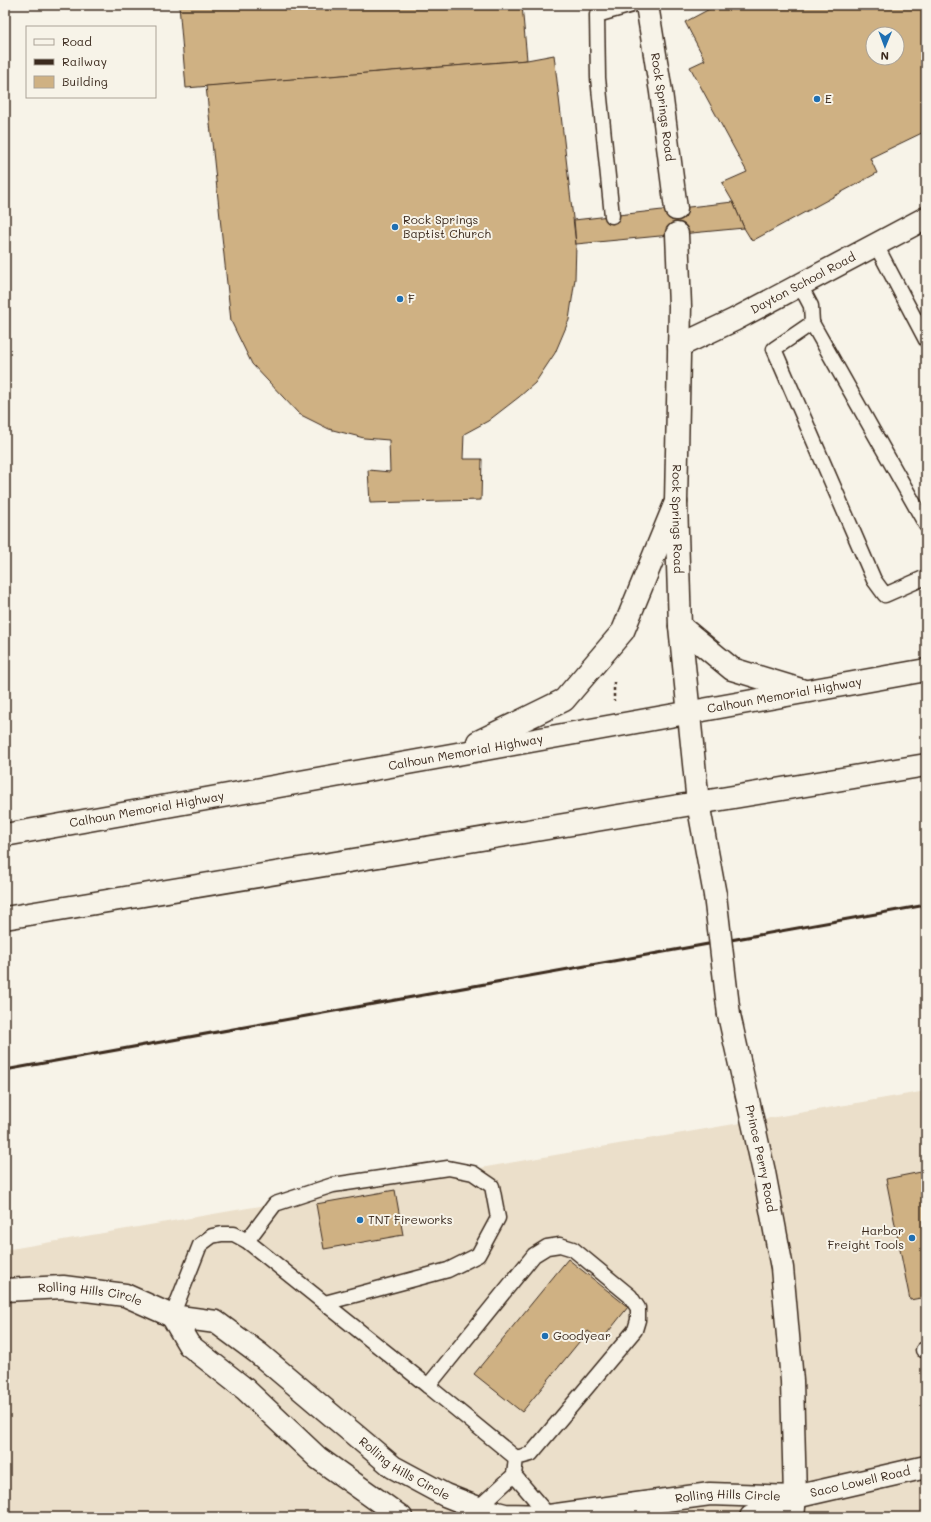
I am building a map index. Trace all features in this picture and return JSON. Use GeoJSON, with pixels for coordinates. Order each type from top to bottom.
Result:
{"type":"FeatureCollection","features":[{"type":"Feature","properties":{"kind":"main road","name":"Rock Springs Road"},"geometry":{"type":"LineString","coordinates":[[647,5],[661,92],[676,209]]}},
{"type":"Feature","properties":{"kind":"main road","name":"Dayton School Road"},"geometry":{"type":"LineString","coordinates":[[679,346],[734,320],[926,218]]}},
{"type":"Feature","properties":{"kind":"main road","name":"Rock Springs Road"},"geometry":{"type":"LineString","coordinates":[[677,234],[680,306],[676,502],[680,626],[698,803]]}},
{"type":"Feature","properties":{"kind":"main road"},"geometry":{"type":"LineString","coordinates":[[454,754],[564,700],[623,631],[676,502]]}},
{"type":"Feature","properties":{"kind":"main road"},"geometry":{"type":"LineString","coordinates":[[680,626],[732,669],[804,691]]}},
{"type":"Feature","properties":{"kind":"main road","name":"Calhoun Memorial Highway"},"geometry":{"type":"LineString","coordinates":[[5,835],[926,670]]}},
{"type":"Feature","properties":{"kind":"main road"},"geometry":{"type":"LineString","coordinates":[[5,918],[926,765]]}},
{"type":"Feature","properties":{"kind":"main road","name":"Prince Perry Road"},"geometry":{"type":"LineString","coordinates":[[698,803],[715,895],[728,1015],[764,1172],[782,1268],[792,1381],[794,1507]]}},
{"type":"Feature","properties":{"kind":"main road","name":"Rolling Hills Circle"},"geometry":{"type":"LineString","coordinates":[[5,1290],[63,1287],[125,1295],[172,1316],[216,1322],[258,1353],[393,1466],[445,1495],[478,1508],[505,1515],[550,1516],[710,1494],[794,1507]]}},
{"type":"Feature","properties":{"kind":"main road"},"geometry":{"type":"LineString","coordinates":[[172,1316],[189,1345],[245,1389],[318,1458],[401,1517]]}},
{"type":"Feature","properties":{"kind":"main road","name":"Saco Lowell Road"},"geometry":{"type":"LineString","coordinates":[[794,1507],[926,1467]]}},
{"type":"Feature","properties":{"kind":"main road","name":"Rolling Hills Circle"},"geometry":{"type":"LineString","coordinates":[[751,1517],[794,1507]]}},
{"type":"Feature","properties":{"kind":"lane"},"geometry":{"type":"LineString","coordinates":[[612,216],[598,78],[597,15],[632,5]]}},
{"type":"Feature","properties":{"kind":"lane"},"geometry":{"type":"LineString","coordinates":[[876,245],[926,340]]}},
{"type":"Feature","properties":{"kind":"lane"},"geometry":{"type":"LineString","coordinates":[[800,285],[811,306],[812,323],[926,525]]}},
{"type":"Feature","properties":{"kind":"lane"},"geometry":{"type":"LineString","coordinates":[[812,323],[774,349],[874,580],[885,595],[926,577]]}},
{"type":"Feature","properties":{"kind":"lane"},"geometry":{"type":"LineString","coordinates":[[246,1241],[275,1204],[333,1184],[448,1168],[473,1173],[492,1186],[498,1218],[478,1255],[448,1270],[324,1303]]}},
{"type":"Feature","properties":{"kind":"lane"},"geometry":{"type":"LineString","coordinates":[[172,1316],[200,1245],[212,1236],[234,1234],[246,1241],[516,1458]]}},
{"type":"Feature","properties":{"kind":"lane"},"geometry":{"type":"LineString","coordinates":[[428,1386],[534,1255],[547,1247],[560,1245],[573,1250],[630,1296],[638,1308],[638,1320],[635,1330],[531,1454],[516,1458]]}},
{"type":"Feature","properties":{"kind":"lane"},"geometry":{"type":"LineString","coordinates":[[478,1508],[514,1476],[516,1458]]}},
{"type":"Feature","properties":{"kind":"lane"},"geometry":{"type":"LineString","coordinates":[[514,1476],[550,1516]]}},
{"type":"Feature","properties":{"kind":"path"},"geometry":{"type":"LineString","coordinates":[[613,680],[614,708]]}},
{"type":"Feature","properties":{"kind":"shaded area"},"geometry":{"type":"Polygon","coordinates":[[[926,1091],[926,1517],[5,1517],[5,1250],[926,1091]]]}},
{"type":"Feature","properties":{"kind":"building"},"geometry":{"type":"Polygon","coordinates":[[[179,5],[522,5],[527,60],[186,88],[179,5]]]}},
{"type":"Feature","properties":{"kind":"building","name":"E"},"geometry":{"type":"Polygon","coordinates":[[[717,5],[926,5],[926,131],[870,158],[877,173],[752,241],[722,183],[747,172],[690,67],[705,60],[685,22],[717,5]]]}},
{"type":"Feature","properties":{"kind":"building","name":"F"},"geometry":{"type":"Polygon","coordinates":[[[554,55],[576,244],[575,279],[569,320],[555,353],[535,383],[488,421],[464,434],[463,459],[482,459],[481,500],[370,503],[368,470],[390,472],[389,440],[364,438],[329,429],[299,414],[252,364],[231,321],[206,86],[527,60],[554,55]]]}},
{"type":"Feature","properties":{"kind":"building"},"geometry":{"type":"Polygon","coordinates":[[[733,202],[744,228],[576,244],[574,220],[733,202]]]}},
{"type":"Feature","properties":{"kind":"building","name":"Harbor Freight Tools"},"geometry":{"type":"Polygon","coordinates":[[[926,1171],[926,1297],[910,1300],[886,1179],[926,1171]]]}},
{"type":"Feature","properties":{"kind":"building","name":"TNT Fireworks"},"geometry":{"type":"Polygon","coordinates":[[[395,1190],[403,1235],[324,1249],[316,1204],[395,1190]]]}},
{"type":"Feature","properties":{"kind":"building","name":"Goodyear"},"geometry":{"type":"Polygon","coordinates":[[[568,1259],[628,1307],[601,1341],[588,1331],[522,1412],[474,1374],[568,1259]]]}},
{"type":"Feature","properties":{"kind":"railway"},"geometry":{"type":"LineString","coordinates":[[5,1070],[926,905]]}},
{"type":"Feature","properties":{"kind":"place","name":"E"},"geometry":{"type":"Point","coordinates":[817,99]}},
{"type":"Feature","properties":{"kind":"place","name":"Rock Springs Baptist Church"},"geometry":{"type":"Point","coordinates":[395,227]}},
{"type":"Feature","properties":{"kind":"place","name":"F"},"geometry":{"type":"Point","coordinates":[400,299]}},
{"type":"Feature","properties":{"kind":"place","name":"TNT Fireworks"},"geometry":{"type":"Point","coordinates":[360,1220]}},
{"type":"Feature","properties":{"kind":"place","name":"Harbor Freight Tools"},"geometry":{"type":"Point","coordinates":[912,1238]}},
{"type":"Feature","properties":{"kind":"place","name":"Goodyear"},"geometry":{"type":"Point","coordinates":[545,1336]}}]}
